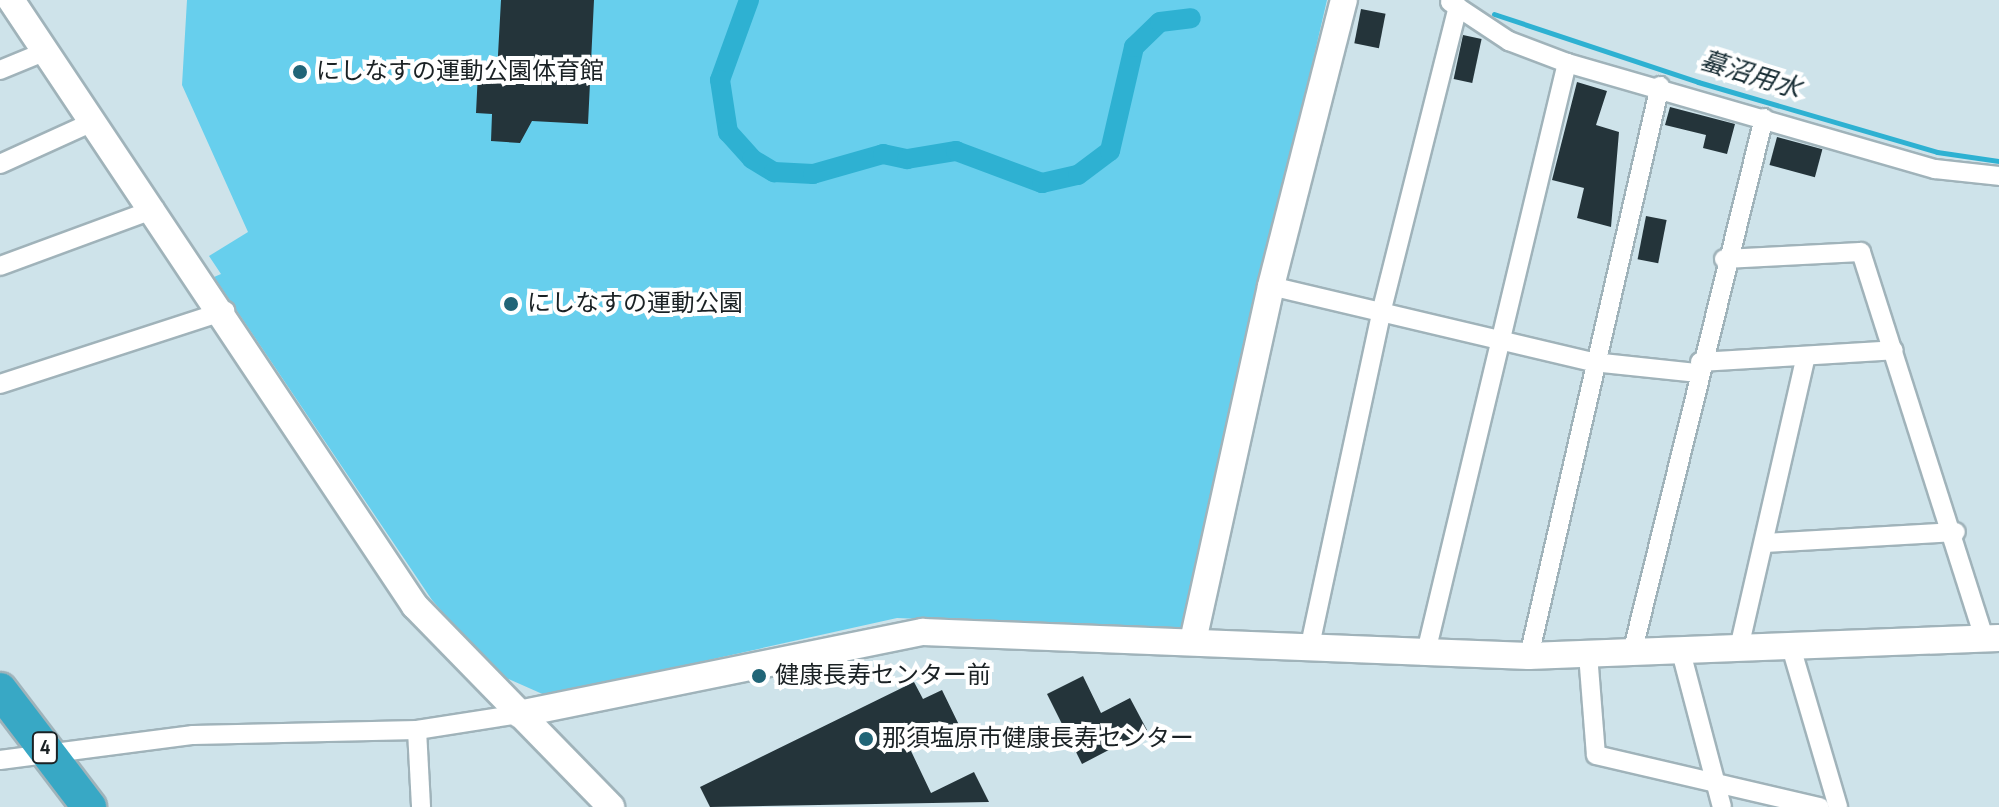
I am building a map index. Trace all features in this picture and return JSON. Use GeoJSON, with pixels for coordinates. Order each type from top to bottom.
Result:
{"type":"FeatureCollection","features":[{"type":"Feature","properties":{"kind":"highway","name":"4"},"geometry":{"type":"LineString","coordinates":[[0,690],[89,807]]}},
{"type":"Feature","properties":{"kind":"street"},"geometry":{"type":"LineString","coordinates":[[11,0],[225,311],[415,606],[611,807]]}},
{"type":"Feature","properties":{"kind":"street"},"geometry":{"type":"LineString","coordinates":[[1193,641],[1271,286],[1344,0]]}},
{"type":"Feature","properties":{"kind":"street"},"geometry":{"type":"LineString","coordinates":[[1309,650],[1381,313],[1453,3],[1509,41],[1567,63],[1660,86],[1935,169],[1999,176]]}},
{"type":"Feature","properties":{"kind":"street"},"geometry":{"type":"LineString","coordinates":[[0,70],[46,51]]}},
{"type":"Feature","properties":{"kind":"street"},"geometry":{"type":"LineString","coordinates":[[1426,652],[1567,63]]}},
{"type":"Feature","properties":{"kind":"street"},"geometry":{"type":"LineString","coordinates":[[1529,656],[1593,362],[1660,86]]}},
{"type":"Feature","properties":{"kind":"street"},"geometry":{"type":"LineString","coordinates":[[1632,653],[1724,259],[1764,118]]}},
{"type":"Feature","properties":{"kind":"street"},"geometry":{"type":"LineString","coordinates":[[0,164],[95,121]]}},
{"type":"Feature","properties":{"kind":"street"},"geometry":{"type":"LineString","coordinates":[[0,266],[155,209]]}},
{"type":"Feature","properties":{"kind":"street"},"geometry":{"type":"LineString","coordinates":[[0,760],[53,757],[193,735],[417,730],[519,714],[874,637],[1193,641],[1309,650],[1529,656],[1992,638],[1861,252],[1724,259]]}},
{"type":"Feature","properties":{"kind":"street"},"geometry":{"type":"LineString","coordinates":[[1271,286],[1593,362],[1699,367],[1894,350]]}},
{"type":"Feature","properties":{"kind":"street"},"geometry":{"type":"LineString","coordinates":[[0,384],[225,311]]}},
{"type":"Feature","properties":{"kind":"street"},"geometry":{"type":"LineString","coordinates":[[1739,648],[1805,359]]}},
{"type":"Feature","properties":{"kind":"street"},"geometry":{"type":"LineString","coordinates":[[1765,543],[1956,532]]}},
{"type":"Feature","properties":{"kind":"street"},"geometry":{"type":"LineString","coordinates":[[1791,647],[1838,807]]}},
{"type":"Feature","properties":{"kind":"street"},"geometry":{"type":"LineString","coordinates":[[1681,652],[1722,807]]}},
{"type":"Feature","properties":{"kind":"street"},"geometry":{"type":"LineString","coordinates":[[1588,654],[1596,755],[1716,787],[1820,807]]}},
{"type":"Feature","properties":{"kind":"street"},"geometry":{"type":"LineString","coordinates":[[417,730],[421,807]]}},
{"type":"Feature","properties":{"kind":"shaded area","name":"にしなすの運動公園"},"geometry":{"type":"Polygon","coordinates":[[[187,0],[1327,0],[1181,630],[897,618],[547,696],[495,673],[432,600],[214,277],[221,274],[209,256],[248,232],[182,85],[187,0]]]}},
{"type":"Feature","properties":{"kind":"building"},"geometry":{"type":"Polygon","coordinates":[[[501,0],[594,0],[588,124],[532,121],[520,143],[491,141],[492,114],[476,113],[478,72],[497,73],[501,0]]]}},
{"type":"Feature","properties":{"kind":"building"},"geometry":{"type":"Polygon","coordinates":[[[1361,9],[1386,14],[1379,48],[1354,43],[1361,9]]]}},
{"type":"Feature","properties":{"kind":"building"},"geometry":{"type":"Polygon","coordinates":[[[1463,35],[1482,39],[1472,83],[1454,79],[1463,35]]]}},
{"type":"Feature","properties":{"kind":"building"},"geometry":{"type":"Polygon","coordinates":[[[1577,82],[1607,91],[1596,125],[1619,132],[1611,227],[1577,218],[1584,188],[1552,180],[1577,82]]]}},
{"type":"Feature","properties":{"kind":"building"},"geometry":{"type":"Polygon","coordinates":[[[1670,107],[1735,124],[1727,154],[1703,148],[1706,135],[1665,125],[1670,107]]]}},
{"type":"Feature","properties":{"kind":"building"},"geometry":{"type":"Polygon","coordinates":[[[1777,137],[1822,149],[1815,177],[1769,165],[1777,137]]]}},
{"type":"Feature","properties":{"kind":"building"},"geometry":{"type":"Polygon","coordinates":[[[1646,216],[1667,220],[1658,263],[1638,259],[1646,216]]]}},
{"type":"Feature","properties":{"kind":"building"},"geometry":{"type":"Polygon","coordinates":[[[1083,676],[1101,713],[1130,698],[1147,730],[1082,764],[1047,694],[1083,676]]]}},
{"type":"Feature","properties":{"kind":"building","name":"那須塩原市健康長寿センター"},"geometry":{"type":"Polygon","coordinates":[[[914,682],[923,699],[942,690],[960,727],[911,751],[931,793],[974,772],[989,802],[710,807],[700,787],[914,682]]]}},
{"type":"Feature","properties":{"kind":"waterway"},"geometry":{"type":"LineString","coordinates":[[749,0],[720,80],[728,132],[752,159],[774,172],[813,174],[883,154],[907,159],[956,151],[1042,183],[1078,175],[1110,151],[1134,47],[1160,22],[1191,18]]}},
{"type":"Feature","properties":{"kind":"waterway","name":"蟇沼用水"},"geometry":{"type":"LineString","coordinates":[[1494,14],[1698,82],[1937,152],[1999,161]]}},
{"type":"Feature","properties":{"kind":"place","name":"にしなすの運動公園体育館"},"geometry":{"type":"Point","coordinates":[300,72]}},
{"type":"Feature","properties":{"kind":"place","name":"にしなすの運動公園"},"geometry":{"type":"Point","coordinates":[511,304]}},
{"type":"Feature","properties":{"kind":"place","name":"健康長寿センター前"},"geometry":{"type":"Point","coordinates":[759,676]}},
{"type":"Feature","properties":{"kind":"place","name":"那須塩原市健康長寿センター"},"geometry":{"type":"Point","coordinates":[866,739]}}]}
